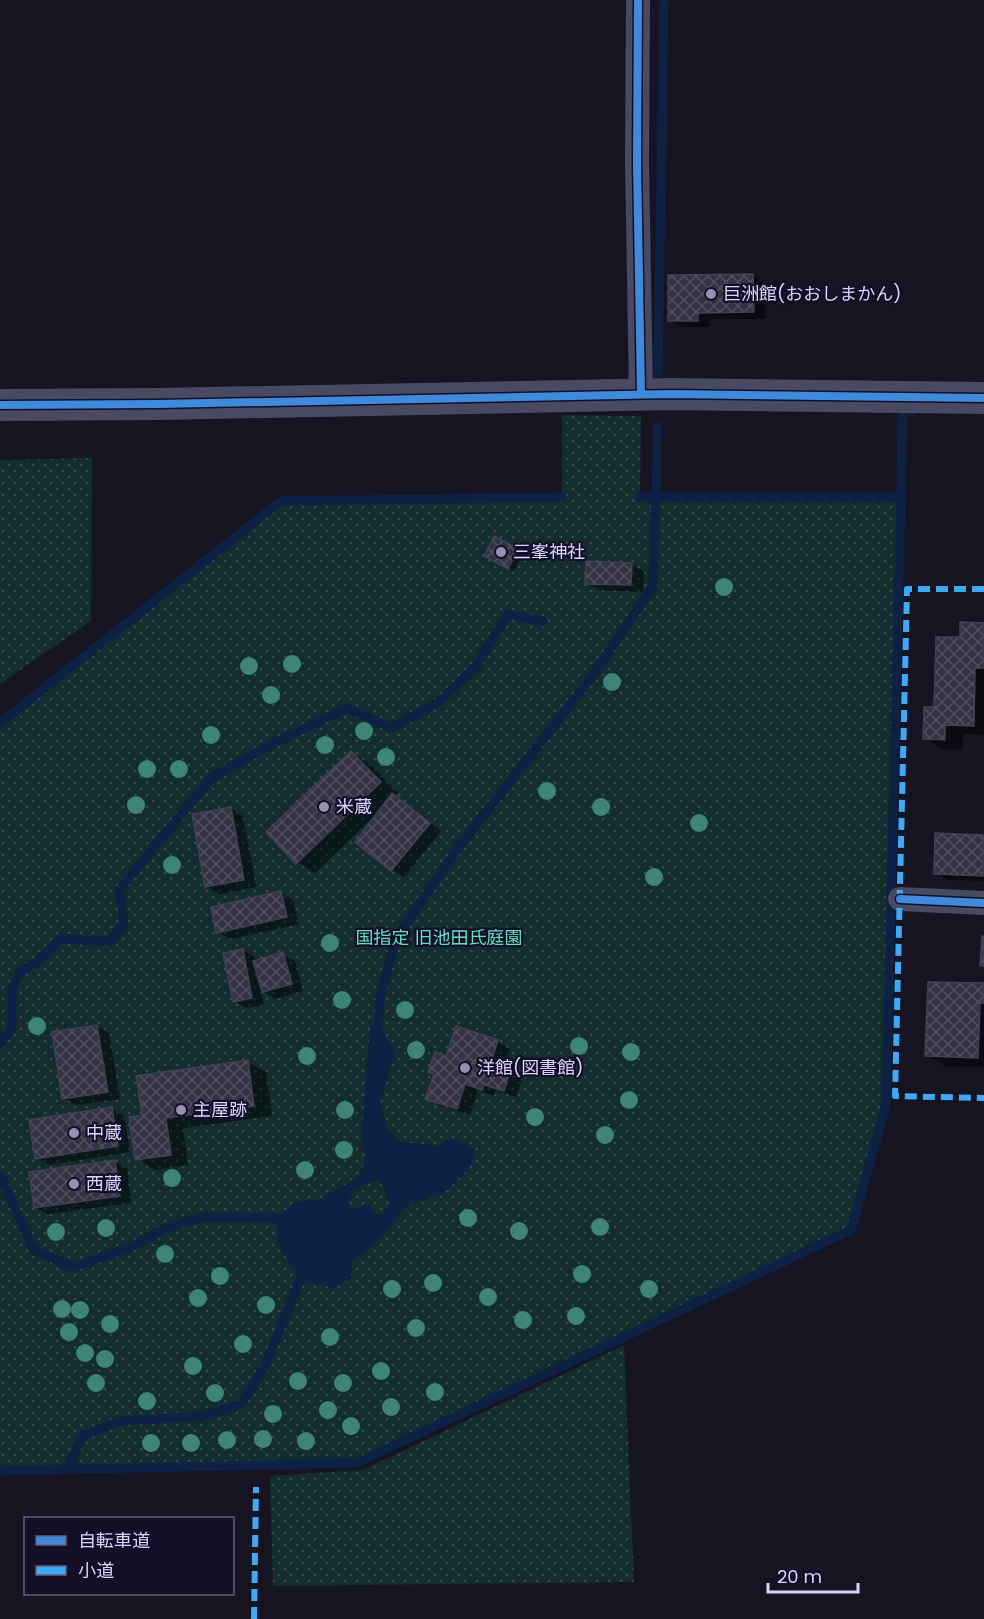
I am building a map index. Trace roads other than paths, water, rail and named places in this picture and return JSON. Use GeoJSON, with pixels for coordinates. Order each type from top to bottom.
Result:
{"type":"FeatureCollection","features":[{"type":"Feature","properties":{"kind":"street"},"geometry":{"type":"LineString","coordinates":[[638,0],[636,162],[641,394]]}},
{"type":"Feature","properties":{"kind":"street"},"geometry":{"type":"LineString","coordinates":[[0,405],[641,394],[984,398]]}},
{"type":"Feature","properties":{"kind":"street"},"geometry":{"type":"LineString","coordinates":[[900,900],[984,903]]}},
{"type":"Feature","properties":{"kind":"water"},"geometry":{"type":"Polygon","coordinates":[[[379,1017],[384,1034],[395,1050],[380,1103],[388,1130],[401,1142],[437,1146],[452,1138],[475,1150],[469,1169],[444,1193],[410,1204],[376,1242],[352,1262],[351,1278],[334,1288],[300,1280],[277,1242],[277,1218],[294,1203],[320,1199],[359,1177],[367,1156],[361,1141],[370,1027],[379,1017]],[[379,1180],[368,1182],[353,1190],[348,1204],[351,1211],[362,1205],[370,1205],[374,1214],[382,1214],[390,1205],[379,1180]]]}},
{"type":"Feature","properties":{"kind":"waterway"},"geometry":{"type":"LineString","coordinates":[[658,373],[664,0]]}},
{"type":"Feature","properties":{"kind":"waterway"},"geometry":{"type":"LineString","coordinates":[[640,497],[901,497],[902,411],[913,411]]}},
{"type":"Feature","properties":{"kind":"waterway"},"geometry":{"type":"LineString","coordinates":[[379,1017],[380,997],[396,938],[461,844],[591,678],[653,586],[658,427]]}},
{"type":"Feature","properties":{"kind":"waterway"},"geometry":{"type":"LineString","coordinates":[[0,723],[281,501],[562,497]]}},
{"type":"Feature","properties":{"kind":"waterway"},"geometry":{"type":"LineString","coordinates":[[0,1471],[357,1463],[851,1230],[886,1105],[901,497]]}},
{"type":"Feature","properties":{"kind":"waterway"},"geometry":{"type":"LineString","coordinates":[[0,1044],[12,1028],[12,991],[20,973],[38,961],[61,938],[111,940],[123,924],[120,889],[211,778],[270,745],[347,708],[392,728],[439,702],[476,666],[508,614],[543,622]]}},
{"type":"Feature","properties":{"kind":"waterway"},"geometry":{"type":"LineString","coordinates":[[0,1175],[34,1250],[73,1267],[129,1248],[166,1228],[202,1217],[277,1218]]}},
{"type":"Feature","properties":{"kind":"waterway"},"geometry":{"type":"LineString","coordinates":[[68,1469],[82,1436],[120,1421],[204,1416],[241,1404],[264,1368],[300,1280]]}},
{"type":"Feature","properties":{"kind":"place","name":"巨洲館(おおしまかん)"},"geometry":{"type":"Point","coordinates":[711,294]}},
{"type":"Feature","properties":{"kind":"place","name":"三峯神社"},"geometry":{"type":"Point","coordinates":[501,552]}},
{"type":"Feature","properties":{"kind":"place","name":"米蔵"},"geometry":{"type":"Point","coordinates":[324,807]}},
{"type":"Feature","properties":{"kind":"place","name":"洋館(図書館)"},"geometry":{"type":"Point","coordinates":[465,1068]}},
{"type":"Feature","properties":{"kind":"place","name":"主屋跡"},"geometry":{"type":"Point","coordinates":[181,1110]}},
{"type":"Feature","properties":{"kind":"place","name":"中蔵"},"geometry":{"type":"Point","coordinates":[74,1133]}},
{"type":"Feature","properties":{"kind":"place","name":"西蔵"},"geometry":{"type":"Point","coordinates":[74,1184]}},
{"type":"Feature","properties":{"kind":"park label","name":"国指定 旧池田氏庭園"},"geometry":{"type":"Point","coordinates":[439,938]}}]}
